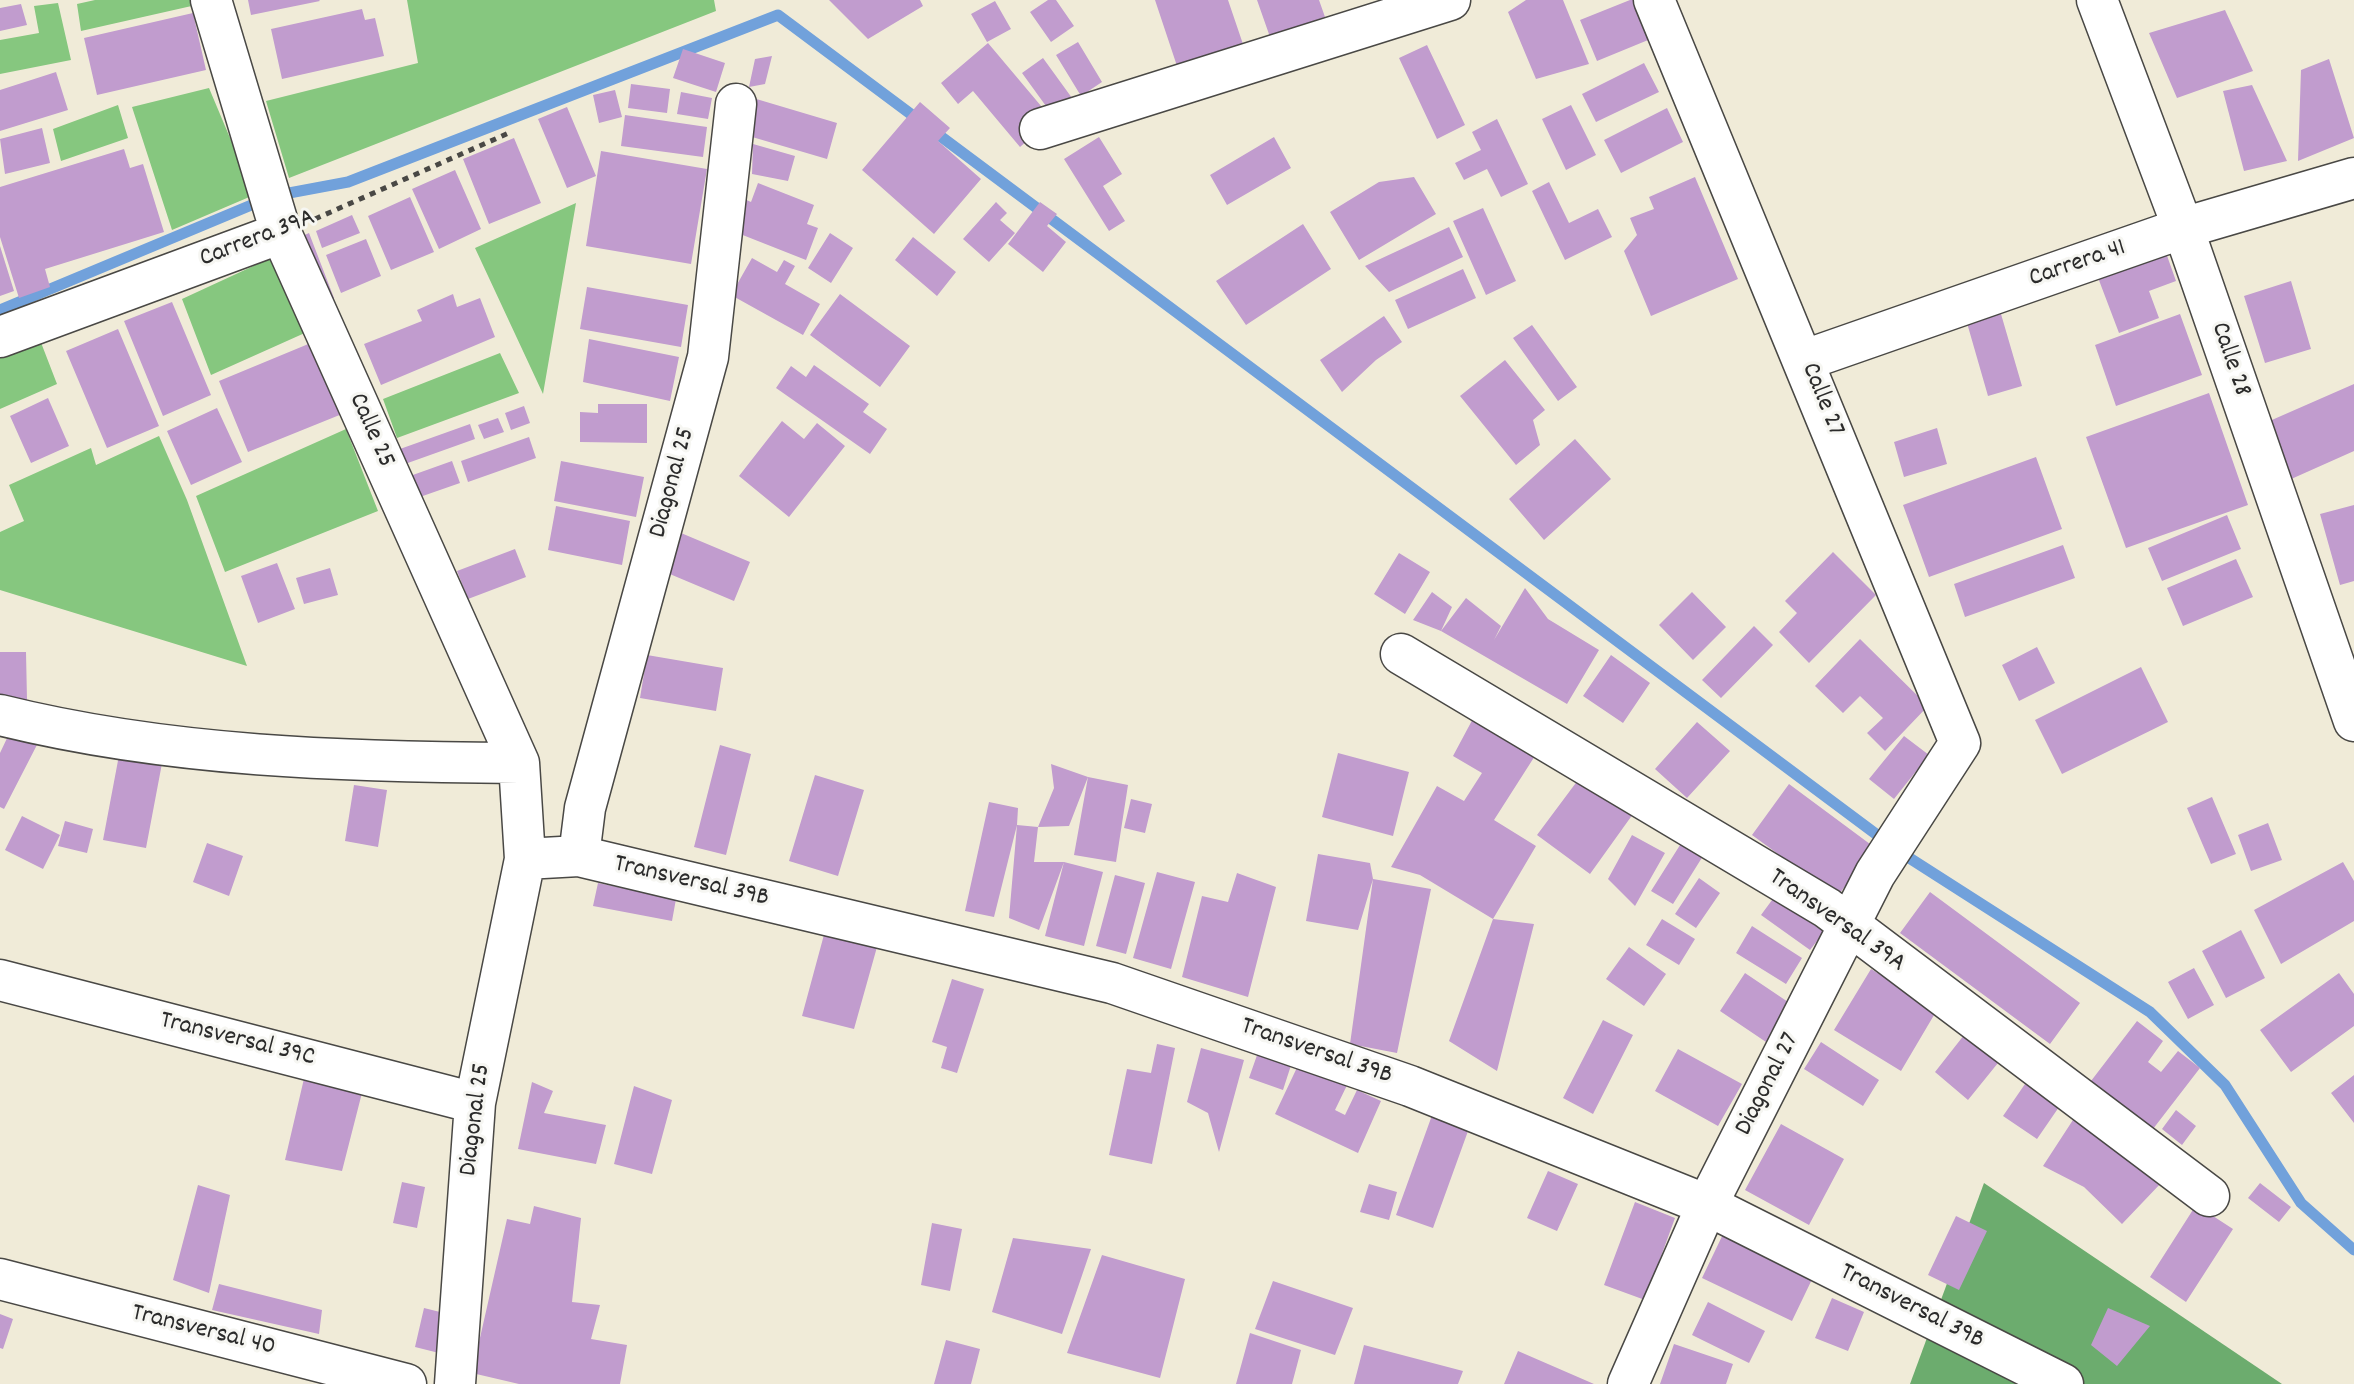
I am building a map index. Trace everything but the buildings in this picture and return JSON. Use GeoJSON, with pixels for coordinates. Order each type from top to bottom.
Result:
{"type":"FeatureCollection","features":[{"type":"Feature","properties":{"kind":"street","name":"Calle 25"},"geometry":{"type":"LineString","coordinates":[[211,0],[278,225],[519,763],[525,859]]}},
{"type":"Feature","properties":{"kind":"street"},"geometry":{"type":"LineString","coordinates":[[1040,129],[1450,0]]}},
{"type":"Feature","properties":{"kind":"street","name":"Calle 27"},"geometry":{"type":"LineString","coordinates":[[1654,0],[1805,360],[1960,743],[1924,794]]}},
{"type":"Feature","properties":{"kind":"street","name":"Calle 28"},"geometry":{"type":"LineString","coordinates":[[2097,0],[2183,228],[2354,720]]}},
{"type":"Feature","properties":{"kind":"street","name":"Diagonal 25"},"geometry":{"type":"LineString","coordinates":[[579,856],[585,808],[708,357],[736,104]]}},
{"type":"Feature","properties":{"kind":"street","name":"Carrera 41"},"geometry":{"type":"LineString","coordinates":[[1805,360],[2183,228],[2354,178]]}},
{"type":"Feature","properties":{"kind":"street","name":"Carrera 39A"},"geometry":{"type":"LineString","coordinates":[[0,337],[278,225]]}},
{"type":"Feature","properties":{"kind":"street","name":"Transversal 39A"},"geometry":{"type":"LineString","coordinates":[[1401,654],[1827,908],[1849,928],[2209,1196]]}},
{"type":"Feature","properties":{"kind":"street"},"geometry":{"type":"LineString","coordinates":[[0,715],[40,725],[252,755],[519,763]]}},
{"type":"Feature","properties":{"kind":"street","name":"Diagonal 27"},"geometry":{"type":"LineString","coordinates":[[1628,1384],[1707,1205],[1875,874],[1924,794]]}},
{"type":"Feature","properties":{"kind":"street","name":"Transversal 39B"},"geometry":{"type":"LineString","coordinates":[[525,859],[579,856],[1112,983],[1410,1086],[1707,1205],[2063,1384]]}},
{"type":"Feature","properties":{"kind":"street","name":"Diagonal 25"},"geometry":{"type":"LineString","coordinates":[[455,1384],[475,1103],[525,859]]}},
{"type":"Feature","properties":{"kind":"street","name":"Transversal 39C"},"geometry":{"type":"LineString","coordinates":[[0,980],[475,1103]]}},
{"type":"Feature","properties":{"kind":"street","name":"Transversal 40"},"geometry":{"type":"LineString","coordinates":[[0,1279],[406,1384]]}},
{"type":"Feature","properties":{"kind":"path","name":"Carrera 39A"},"geometry":{"type":"LineString","coordinates":[[278,225],[511,132]]}},
{"type":"Feature","properties":{"kind":"green space"},"geometry":{"type":"Polygon","coordinates":[[[95,0],[195,0],[196,5],[81,31],[77,4],[95,0]]]}},
{"type":"Feature","properties":{"kind":"green space"},"geometry":{"type":"Polygon","coordinates":[[[407,0],[714,0],[716,11],[289,178],[266,101],[418,63],[407,0]]]}},
{"type":"Feature","properties":{"kind":"green space"},"geometry":{"type":"Polygon","coordinates":[[[58,3],[71,60],[0,74],[0,40],[39,33],[34,6],[58,3]]]}},
{"type":"Feature","properties":{"kind":"green space"},"geometry":{"type":"Polygon","coordinates":[[[209,88],[254,195],[172,230],[132,107],[209,88]]]}},
{"type":"Feature","properties":{"kind":"green space"},"geometry":{"type":"Polygon","coordinates":[[[118,105],[128,138],[61,161],[53,129],[118,105]]]}},
{"type":"Feature","properties":{"kind":"green space"},"geometry":{"type":"Polygon","coordinates":[[[576,203],[543,394],[475,248],[576,203]]]}},
{"type":"Feature","properties":{"kind":"green space"},"geometry":{"type":"Polygon","coordinates":[[[275,256],[307,332],[211,375],[182,299],[275,256]]]}},
{"type":"Feature","properties":{"kind":"green space"},"geometry":{"type":"Polygon","coordinates":[[[40,340],[57,384],[0,409],[0,354],[40,340]]]}},
{"type":"Feature","properties":{"kind":"green space"},"geometry":{"type":"Polygon","coordinates":[[[500,353],[519,393],[397,438],[383,399],[500,353]]]}},
{"type":"Feature","properties":{"kind":"green space"},"geometry":{"type":"Polygon","coordinates":[[[346,429],[378,511],[225,572],[196,496],[346,429]]]}},
{"type":"Feature","properties":{"kind":"green space"},"geometry":{"type":"Polygon","coordinates":[[[159,436],[187,500],[247,666],[0,590],[0,532],[24,521],[9,485],[91,448],[96,465],[159,436]]]}},
{"type":"Feature","properties":{"kind":"green space"},"geometry":{"type":"Polygon","coordinates":[[[1984,1183],[2282,1384],[1910,1384],[1984,1183]]]}},
{"type":"Feature","properties":{"kind":"waterway"},"geometry":{"type":"LineString","coordinates":[[0,310],[273,196],[348,182],[778,15],[1900,852],[2150,1012],[2225,1085],[2301,1203],[2354,1250]]}}]}
